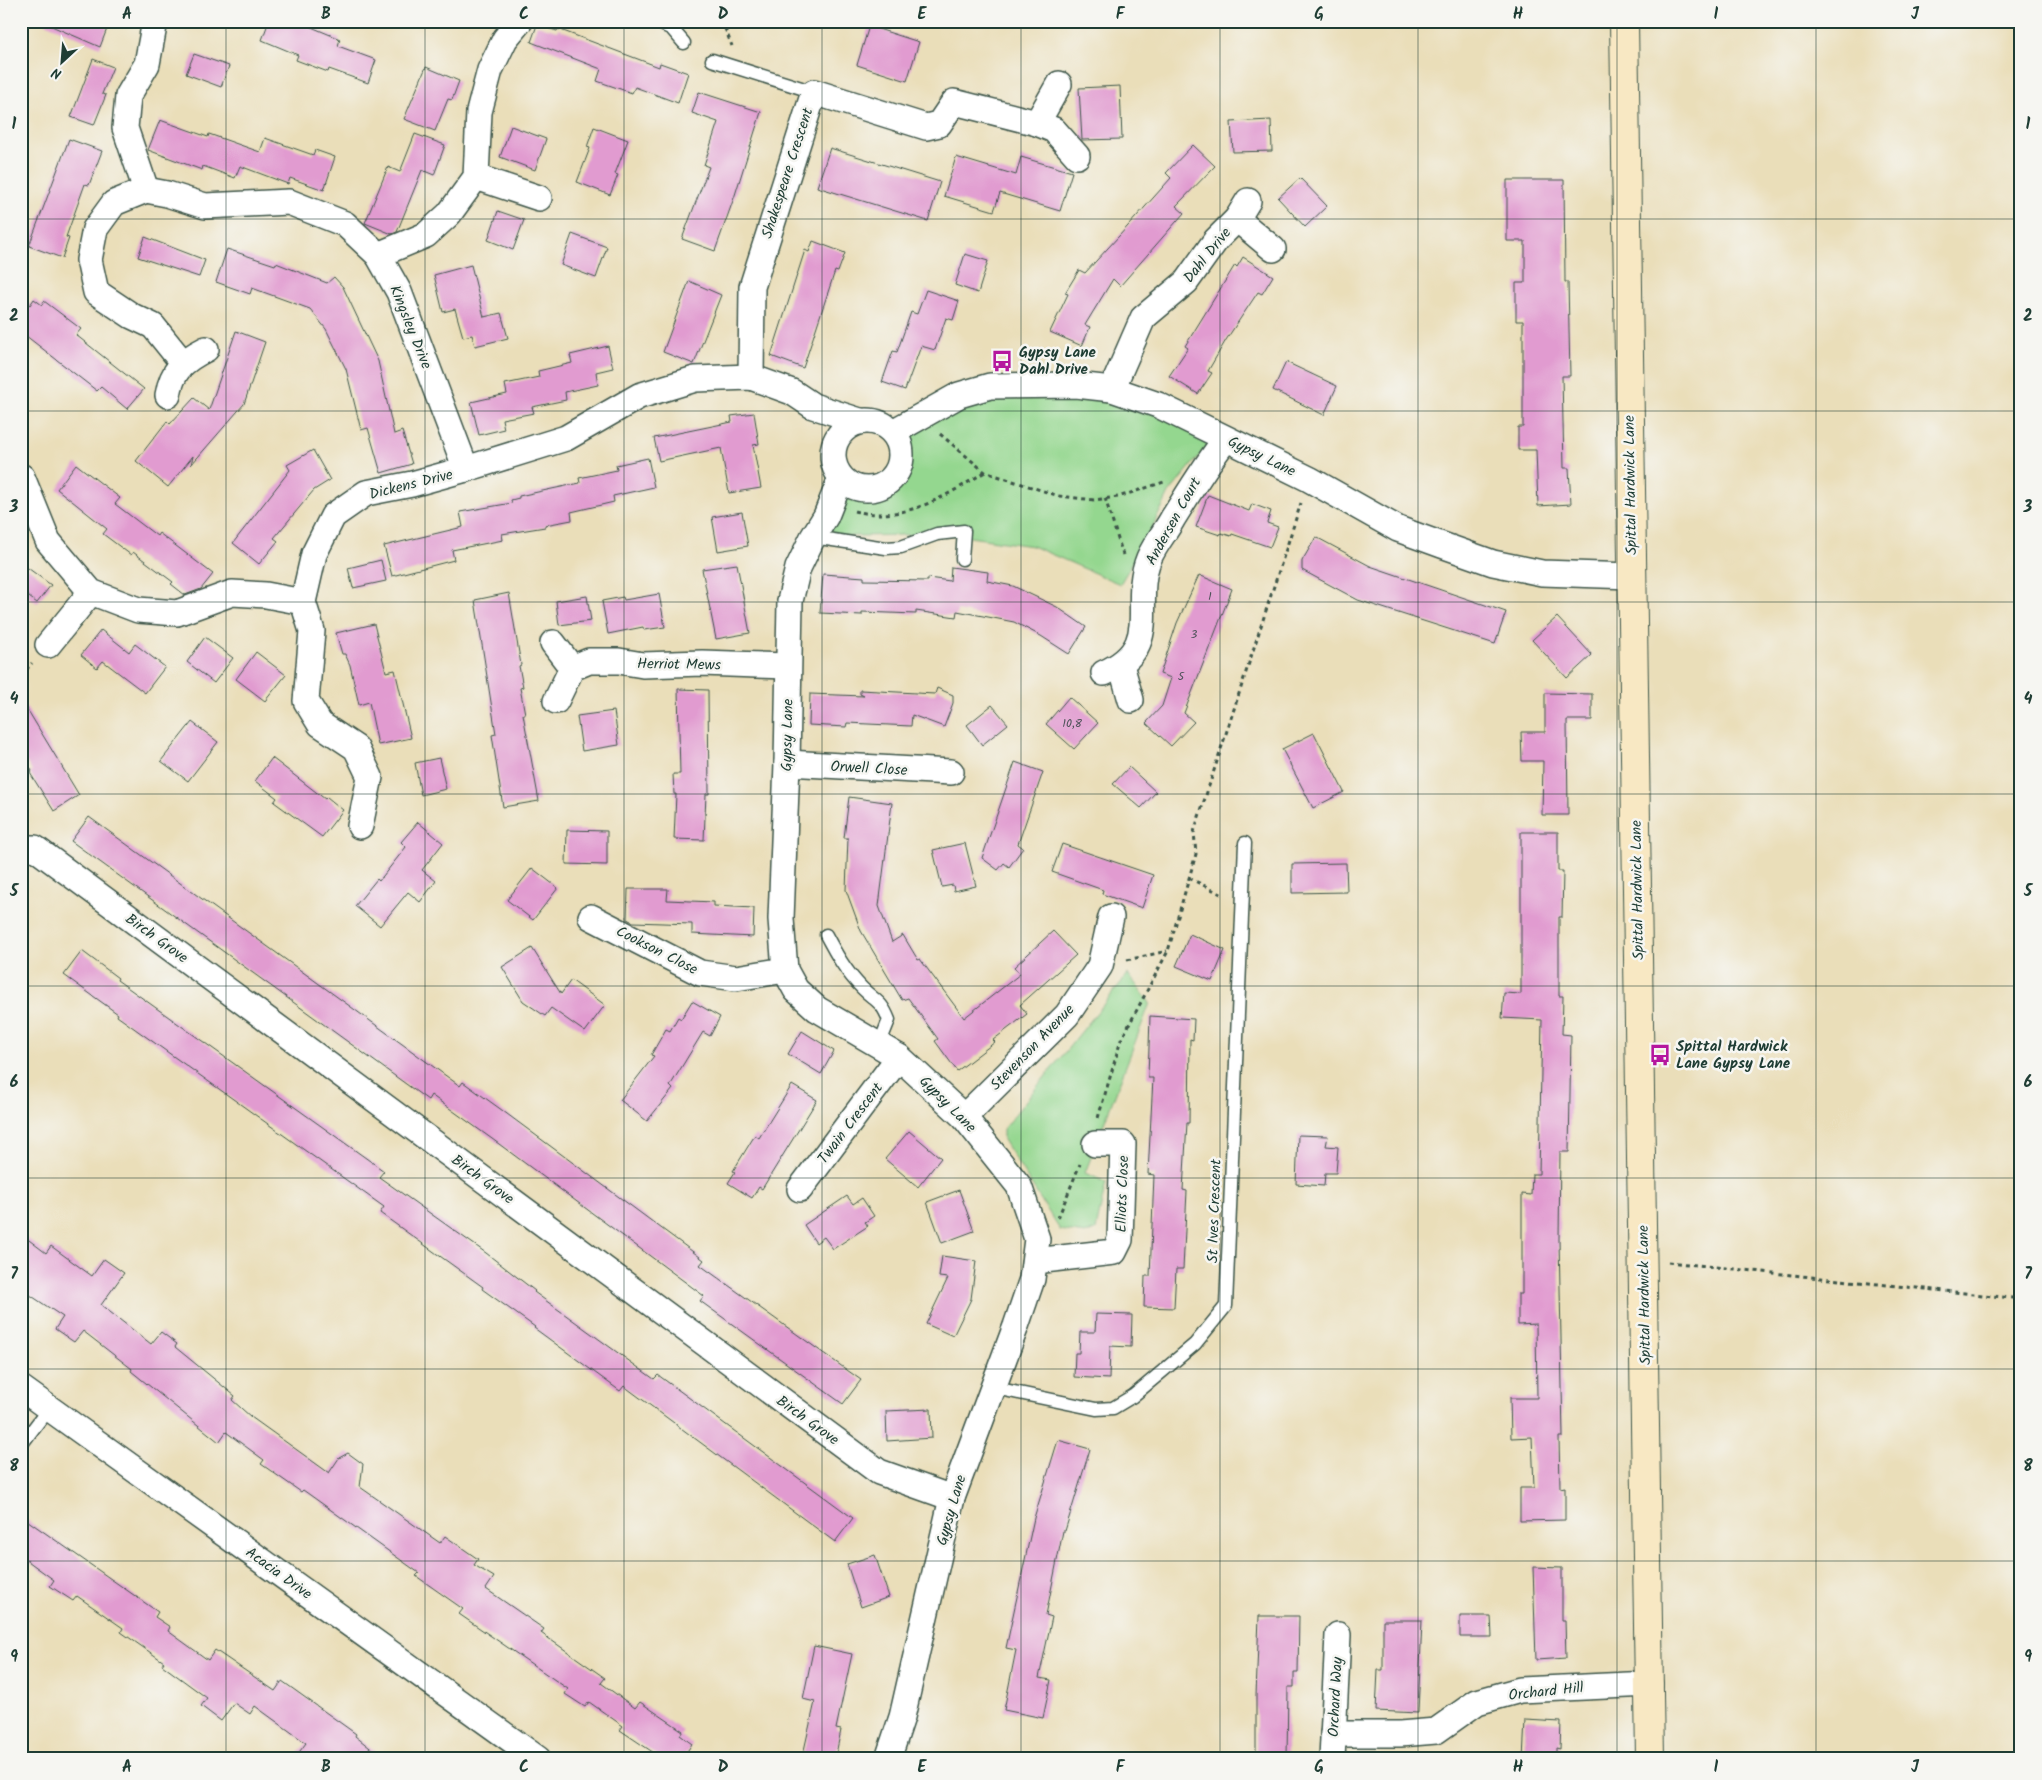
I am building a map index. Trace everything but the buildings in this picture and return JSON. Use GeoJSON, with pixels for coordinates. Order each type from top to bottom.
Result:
{"type":"FeatureCollection","features":[{"type":"Feature","properties":{"kind":"street"},"geometry":{"type":"LineString","coordinates":[[155,21],[147,64],[128,96],[125,128],[146,190],[114,203],[95,229],[89,260],[96,292],[132,316],[153,326],[182,362]]}},
{"type":"Feature","properties":{"kind":"street"},"geometry":{"type":"LineString","coordinates":[[378,255],[426,235],[448,214],[476,176],[479,112],[490,70],[505,39],[520,21]]}},
{"type":"Feature","properties":{"kind":"street","name":"Spittal Hardwick Lane"},"geometry":{"type":"LineString","coordinates":[[1624,21],[1650,1759]]}},
{"type":"Feature","properties":{"kind":"street"},"geometry":{"type":"LineString","coordinates":[[1036,123],[1059,84]]}},
{"type":"Feature","properties":{"kind":"street","name":"Shakespeare Crescent"},"geometry":{"type":"LineString","coordinates":[[751,376],[752,286],[814,92],[926,127],[939,124],[954,102],[1036,123],[1054,130],[1077,156]]}},
{"type":"Feature","properties":{"kind":"street"},"geometry":{"type":"LineString","coordinates":[[476,176],[539,198]]}},
{"type":"Feature","properties":{"kind":"street","name":"Kingsley Drive"},"geometry":{"type":"LineString","coordinates":[[146,190],[205,206],[289,202],[345,224],[378,255],[399,292],[466,470]]}},
{"type":"Feature","properties":{"kind":"street","name":"Dahl Drive"},"geometry":{"type":"LineString","coordinates":[[1112,390],[1143,318],[1186,282],[1216,240],[1242,210],[1273,249]]}},
{"type":"Feature","properties":{"kind":"street"},"geometry":{"type":"LineString","coordinates":[[168,395],[170,383],[182,362],[206,350]]}},
{"type":"Feature","properties":{"kind":"street","name":"Dickens Drive"},"geometry":{"type":"LineString","coordinates":[[303,602],[314,554],[333,516],[366,493],[412,484],[466,470],[566,438],[639,396],[695,378],[751,376],[792,392],[813,406],[860,421]]}},
{"type":"Feature","properties":{"kind":"street","name":"Gypsy Lane"},"geometry":{"type":"LineString","coordinates":[[892,432],[959,395],[990,386],[1076,385],[1112,390],[1158,405],[1226,438],[1309,479],[1398,529],[1493,563],[1542,573],[1631,576]]}},
{"type":"Feature","properties":{"kind":"street","name":"Dickens Drive"},"geometry":{"type":"LineString","coordinates":[[813,406],[838,437]]}},
{"type":"Feature","properties":{"kind":"street"},"geometry":{"type":"LineString","coordinates":[[860,421],[873,421],[884,425],[892,432],[900,446],[901,456],[896,474],[882,485],[864,489],[847,483],[841,478],[833,459],[833,449],[838,437],[852,424],[860,421]]}},
{"type":"Feature","properties":{"kind":"street","name":"Andersen Court"},"geometry":{"type":"LineString","coordinates":[[1130,700],[1112,669],[1135,649],[1143,632],[1145,573],[1150,557],[1196,479],[1226,438]]}},
{"type":"Feature","properties":{"kind":"street"},"geometry":{"type":"LineString","coordinates":[[22,477],[48,541],[91,592],[138,610],[176,613],[232,593],[266,595],[303,602],[312,631],[306,701],[320,724],[356,748],[370,777],[360,826]]}},
{"type":"Feature","properties":{"kind":"street","name":"Gypsy Lane"},"geometry":{"type":"LineString","coordinates":[[841,478],[826,520],[798,568],[790,601],[787,763],[780,919],[785,970],[796,990],[818,1009],[889,1051],[964,1116],[1019,1186],[1036,1250],[995,1388],[952,1498],[902,1717],[888,1759]]}},
{"type":"Feature","properties":{"kind":"street","name":"Gypsy Lane"},"geometry":{"type":"LineString","coordinates":[[826,520],[864,489]]}},
{"type":"Feature","properties":{"kind":"street"},"geometry":{"type":"LineString","coordinates":[[48,645],[91,592]]}},
{"type":"Feature","properties":{"kind":"street"},"geometry":{"type":"LineString","coordinates":[[553,643],[572,668],[556,701]]}},
{"type":"Feature","properties":{"kind":"street","name":"Herriot Mews"},"geometry":{"type":"LineString","coordinates":[[572,668],[588,661],[619,661],[644,665],[702,663],[788,666]]}},
{"type":"Feature","properties":{"kind":"street","name":"Orwell Close"},"geometry":{"type":"LineString","coordinates":[[787,763],[951,772]]}},
{"type":"Feature","properties":{"kind":"street","name":"Birch Grove"},"geometry":{"type":"LineString","coordinates":[[21,848],[35,848],[879,1472],[952,1498]]}},
{"type":"Feature","properties":{"kind":"street","name":"Cookson Close"},"geometry":{"type":"LineString","coordinates":[[591,917],[700,973],[736,978],[785,970]]}},
{"type":"Feature","properties":{"kind":"street","name":"Stevenson Avenue"},"geometry":{"type":"LineString","coordinates":[[964,1116],[1067,1016],[1100,966],[1111,917]]}},
{"type":"Feature","properties":{"kind":"street","name":"Twain Crescent"},"geometry":{"type":"LineString","coordinates":[[800,1189],[889,1051]]}},
{"type":"Feature","properties":{"kind":"street","name":"Elliots Close"},"geometry":{"type":"LineString","coordinates":[[1036,1250],[1114,1252],[1120,1240],[1123,1144],[1088,1152]]}},
{"type":"Feature","properties":{"kind":"street","name":"Acacia Drive"},"geometry":{"type":"LineString","coordinates":[[21,1388],[538,1759]]}},
{"type":"Feature","properties":{"kind":"street","name":"Orchard Way"},"geometry":{"type":"LineString","coordinates":[[1332,1759],[1338,1635]]}},
{"type":"Feature","properties":{"kind":"street","name":"Orchard Hill"},"geometry":{"type":"LineString","coordinates":[[1333,1734],[1400,1734],[1436,1731],[1477,1702],[1520,1690],[1650,1684]]}},
{"type":"Feature","properties":{"kind":"lane"},"geometry":{"type":"LineString","coordinates":[[655,21],[672,29],[684,42]]}},
{"type":"Feature","properties":{"kind":"lane"},"geometry":{"type":"LineString","coordinates":[[712,60],[814,92]]}},
{"type":"Feature","properties":{"kind":"lane"},"geometry":{"type":"LineString","coordinates":[[826,520],[886,548],[902,546],[937,534],[964,531],[962,559]]}},
{"type":"Feature","properties":{"kind":"lane","name":"St Ives Crescent"},"geometry":{"type":"LineString","coordinates":[[995,1388],[1096,1409],[1113,1408],[1133,1396],[1195,1344],[1226,1306],[1246,843]]}},
{"type":"Feature","properties":{"kind":"lane"},"geometry":{"type":"LineString","coordinates":[[826,935],[842,964],[862,988],[882,1004],[889,1020],[889,1051]]}},
{"type":"Feature","properties":{"kind":"lane"},"geometry":{"type":"LineString","coordinates":[[21,1445],[49,1408]]}},
{"type":"Feature","properties":{"kind":"path"},"geometry":{"type":"LineString","coordinates":[[921,416],[985,472],[1059,496],[1094,500],[1118,497],[1173,479],[1196,479]]}},
{"type":"Feature","properties":{"kind":"path"},"geometry":{"type":"LineString","coordinates":[[826,520],[890,514],[926,507],[985,472]]}},
{"type":"Feature","properties":{"kind":"path"},"geometry":{"type":"LineString","coordinates":[[1098,1120],[1121,1040],[1168,951],[1196,854],[1194,832],[1309,479]]}},
{"type":"Feature","properties":{"kind":"path"},"geometry":{"type":"LineString","coordinates":[[1105,498],[1122,554],[1145,573]]}},
{"type":"Feature","properties":{"kind":"path"},"geometry":{"type":"LineString","coordinates":[[1189,878],[1244,906]]}},
{"type":"Feature","properties":{"kind":"path"},"geometry":{"type":"LineString","coordinates":[[1100,966],[1168,951]]}},
{"type":"Feature","properties":{"kind":"path"},"geometry":{"type":"LineString","coordinates":[[1036,1250],[1049,1233],[1061,1212],[1088,1152]]}},
{"type":"Feature","properties":{"kind":"path"},"geometry":{"type":"LineString","coordinates":[[1667,1262],[2021,1299]]}},
{"type":"Feature","properties":{"kind":"green space"},"geometry":{"type":"Polygon","coordinates":[[[1076,385],[1217,434],[1169,493],[1147,538],[1120,584],[1032,546],[949,534],[813,537],[847,483],[871,488],[890,480],[896,473],[900,463],[897,439],[959,395],[1076,385]]]}},
{"type":"Feature","properties":{"kind":"green space"},"geometry":{"type":"Polygon","coordinates":[[[1128,974],[1150,1003],[1085,1173],[1106,1182],[1096,1230],[1085,1234],[1060,1230],[1003,1140],[1003,1129],[1128,974]]]}},
{"type":"Feature","properties":{"kind":"place","name":"Gypsy Lane Dahl Drive"},"geometry":{"type":"Point","coordinates":[1002,361]}},
{"type":"Feature","properties":{"kind":"place","name":"Spittal Hardwick Lane Gypsy Lane"},"geometry":{"type":"Point","coordinates":[1660,1055]}}]}
